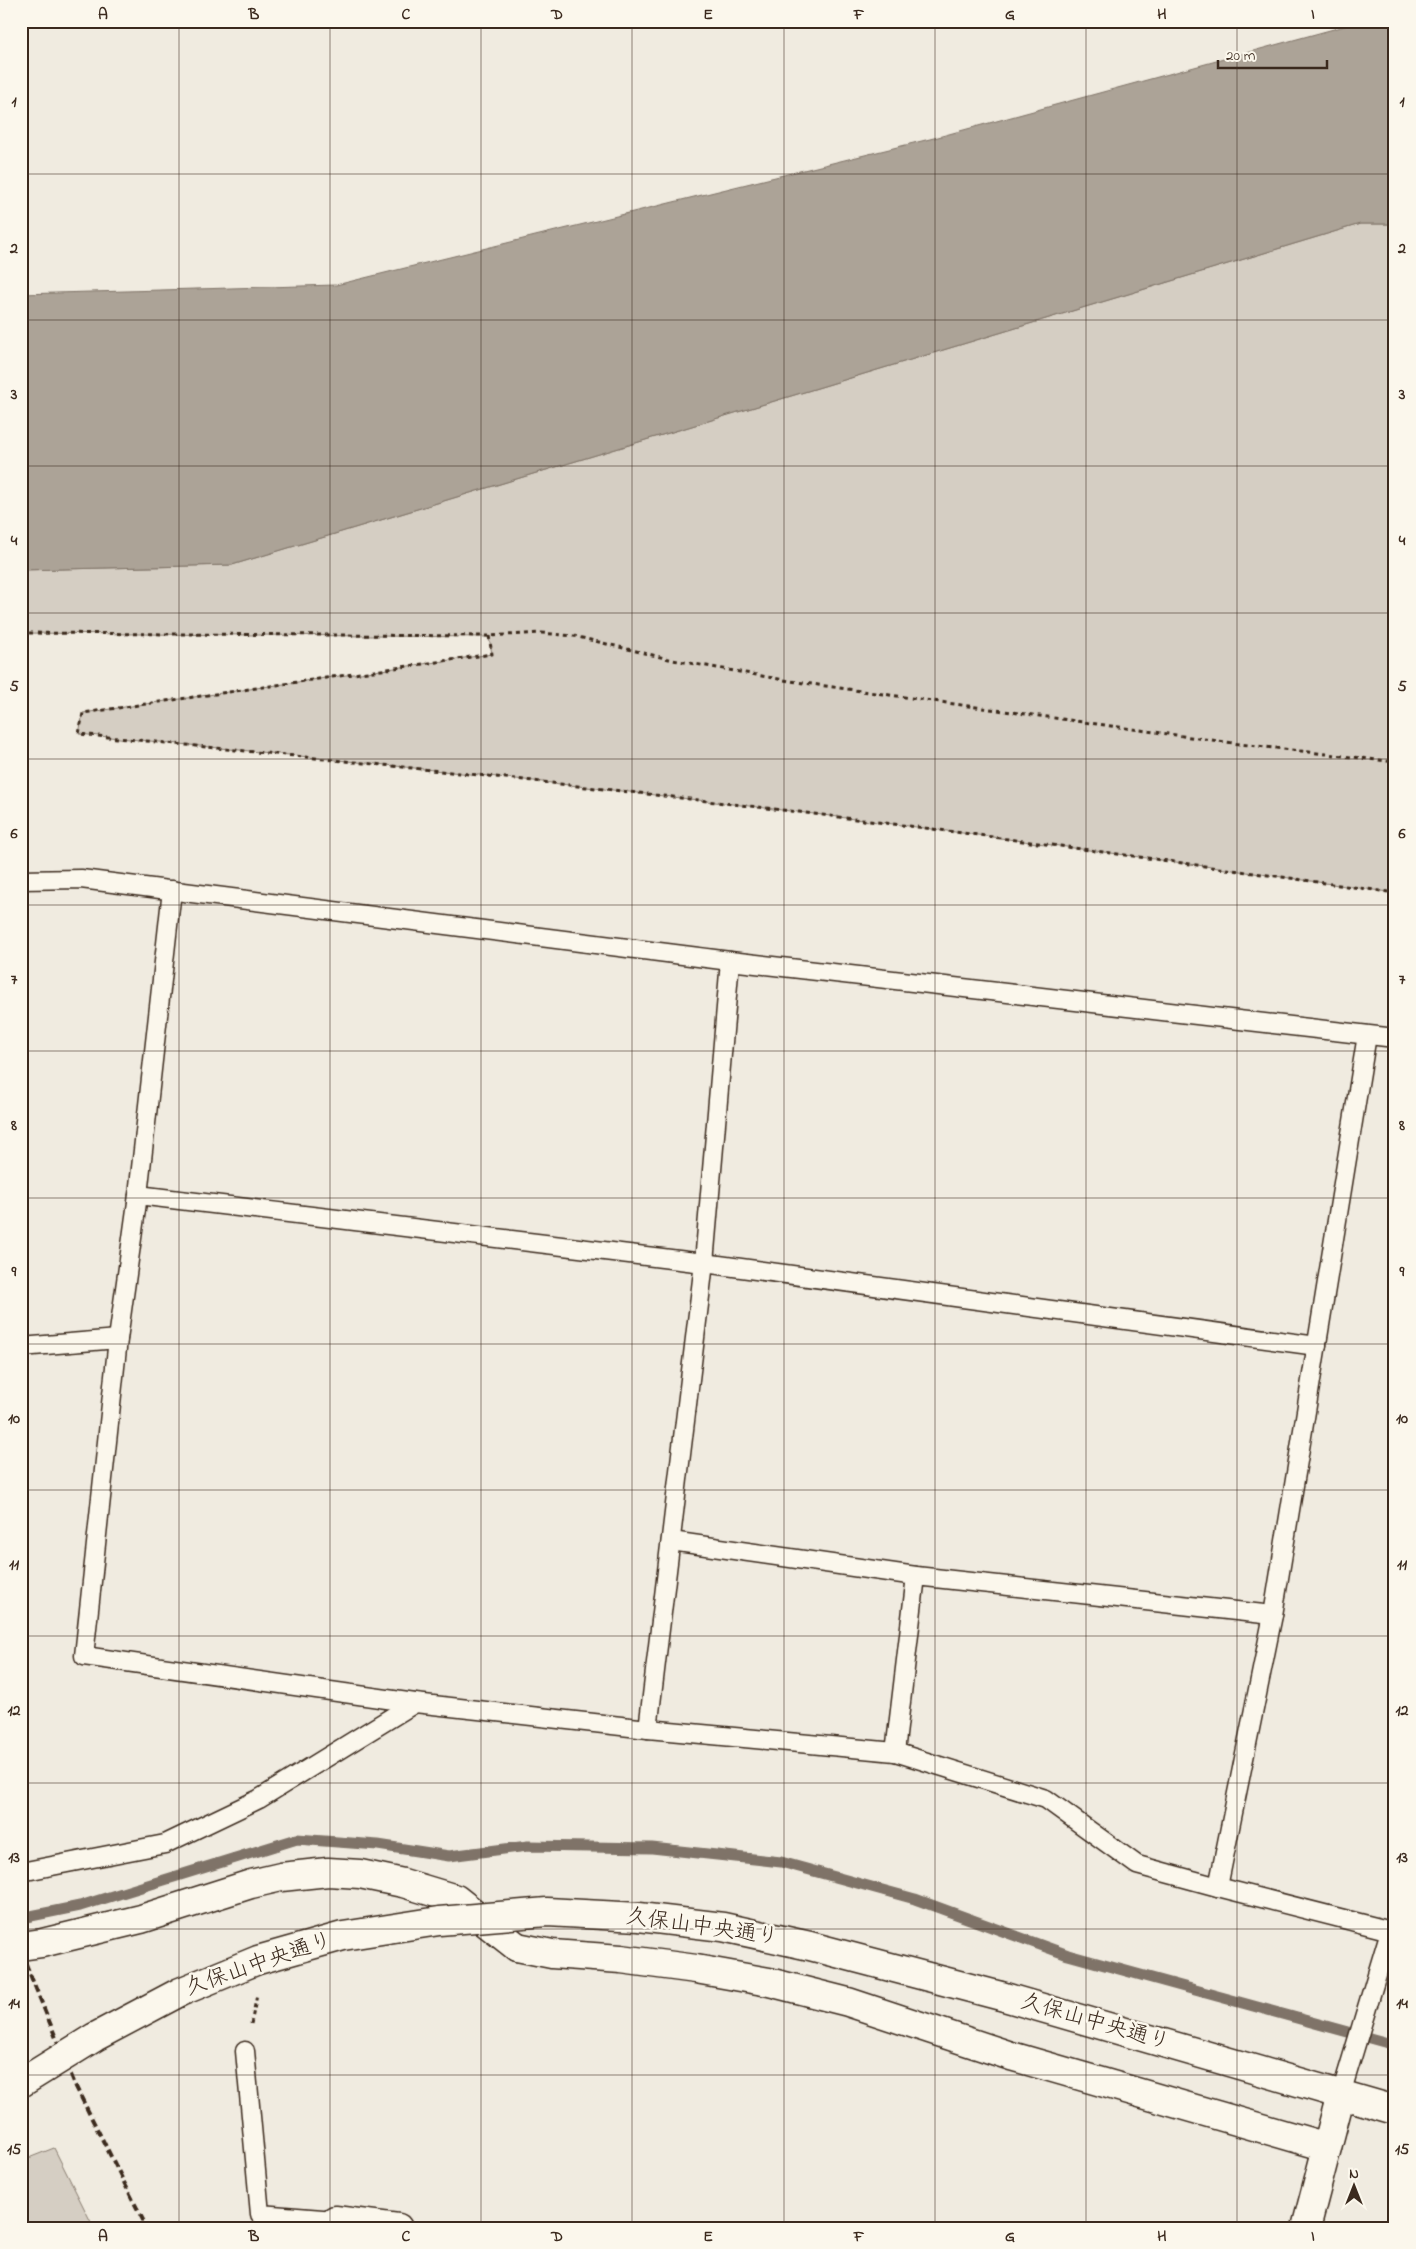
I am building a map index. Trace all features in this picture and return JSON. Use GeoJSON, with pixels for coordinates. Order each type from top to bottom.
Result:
{"type":"FeatureCollection","features":[{"type":"Feature","properties":{"kind":"street"},"geometry":{"type":"LineString","coordinates":[[21,1946],[42,1943],[140,1919],[251,1884],[281,1877],[328,1872],[360,1874],[394,1881],[456,1900],[517,1947],[552,1954],[621,1959],[696,1969],[769,1982],[848,2002],[1011,2056],[1327,2147]]}},
{"type":"Feature","properties":{"kind":"street","name":"久保山中央通り"},"geometry":{"type":"LineString","coordinates":[[21,2083],[95,2037],[180,1992],[258,1960],[343,1936],[439,1920],[548,1912],[639,1917],[723,1927],[810,1946],[1001,1996],[1395,2110]]}},
{"type":"Feature","properties":{"kind":"street"},"geometry":{"type":"LineString","coordinates":[[1306,2228],[1341,2094]]}},
{"type":"Feature","properties":{"kind":"street"},"geometry":{"type":"LineString","coordinates":[[335,2220],[398,2228]]}},
{"type":"Feature","properties":{"kind":"lane"},"geometry":{"type":"LineString","coordinates":[[21,880],[81,879],[730,961],[1395,1038]]}},
{"type":"Feature","properties":{"kind":"lane"},"geometry":{"type":"LineString","coordinates":[[172,890],[138,1195],[118,1339],[84,1656],[415,1703],[648,1729],[895,1752],[1046,1799],[1137,1865],[1392,1932],[1354,2058],[1341,2094]]}},
{"type":"Feature","properties":{"kind":"lane"},"geometry":{"type":"LineString","coordinates":[[648,1729],[704,1263],[730,961]]}},
{"type":"Feature","properties":{"kind":"lane"},"geometry":{"type":"LineString","coordinates":[[1218,1887],[1273,1615],[1367,1035]]}},
{"type":"Feature","properties":{"kind":"lane"},"geometry":{"type":"LineString","coordinates":[[138,1195],[704,1263],[1317,1346]]}},
{"type":"Feature","properties":{"kind":"lane"},"geometry":{"type":"LineString","coordinates":[[21,1346],[118,1339]]}},
{"type":"Feature","properties":{"kind":"lane"},"geometry":{"type":"LineString","coordinates":[[671,1541],[916,1576],[1273,1615]]}},
{"type":"Feature","properties":{"kind":"lane"},"geometry":{"type":"LineString","coordinates":[[895,1752],[916,1576]]}},
{"type":"Feature","properties":{"kind":"lane"},"geometry":{"type":"LineString","coordinates":[[21,1872],[164,1844],[259,1799],[415,1703]]}},
{"type":"Feature","properties":{"kind":"lane"},"geometry":{"type":"LineString","coordinates":[[245,2051],[260,2214],[335,2220]]}},
{"type":"Feature","properties":{"kind":"path"},"geometry":{"type":"LineString","coordinates":[[21,633],[489,636],[542,633],[574,636],[673,660],[790,681],[1240,744],[1395,762]]}},
{"type":"Feature","properties":{"kind":"path"},"geometry":{"type":"LineString","coordinates":[[489,636],[492,654],[83,713],[79,734],[393,765],[659,795],[955,832],[1395,893]]}},
{"type":"Feature","properties":{"kind":"shaded area"},"geometry":{"type":"Polygon","coordinates":[[[1363,21],[1395,21],[1395,224],[1360,224],[232,565],[21,570],[21,294],[336,285],[938,137],[1363,21]]]}},
{"type":"Feature","properties":{"kind":"shaded area"},"geometry":{"type":"Polygon","coordinates":[[[1360,224],[1395,224],[1395,893],[840,817],[439,771],[79,734],[83,713],[492,654],[489,637],[21,633],[21,570],[232,565],[1360,224]]]}},
{"type":"Feature","properties":{"kind":"shaded area"},"geometry":{"type":"Polygon","coordinates":[[[54,2148],[94,2228],[21,2228],[21,2161],[54,2148]]]}},
{"type":"Feature","properties":{"kind":"waterway"},"geometry":{"type":"LineString","coordinates":[[21,1918],[80,1906],[297,1839],[378,1845],[449,1856],[528,1846],[652,1848],[781,1862],[915,1899],[1068,1955],[1395,2045]]}},
{"type":"Feature","properties":{"kind":"railway"},"geometry":{"type":"LineString","coordinates":[[21,1952],[76,2087],[147,2228]]}}]}
